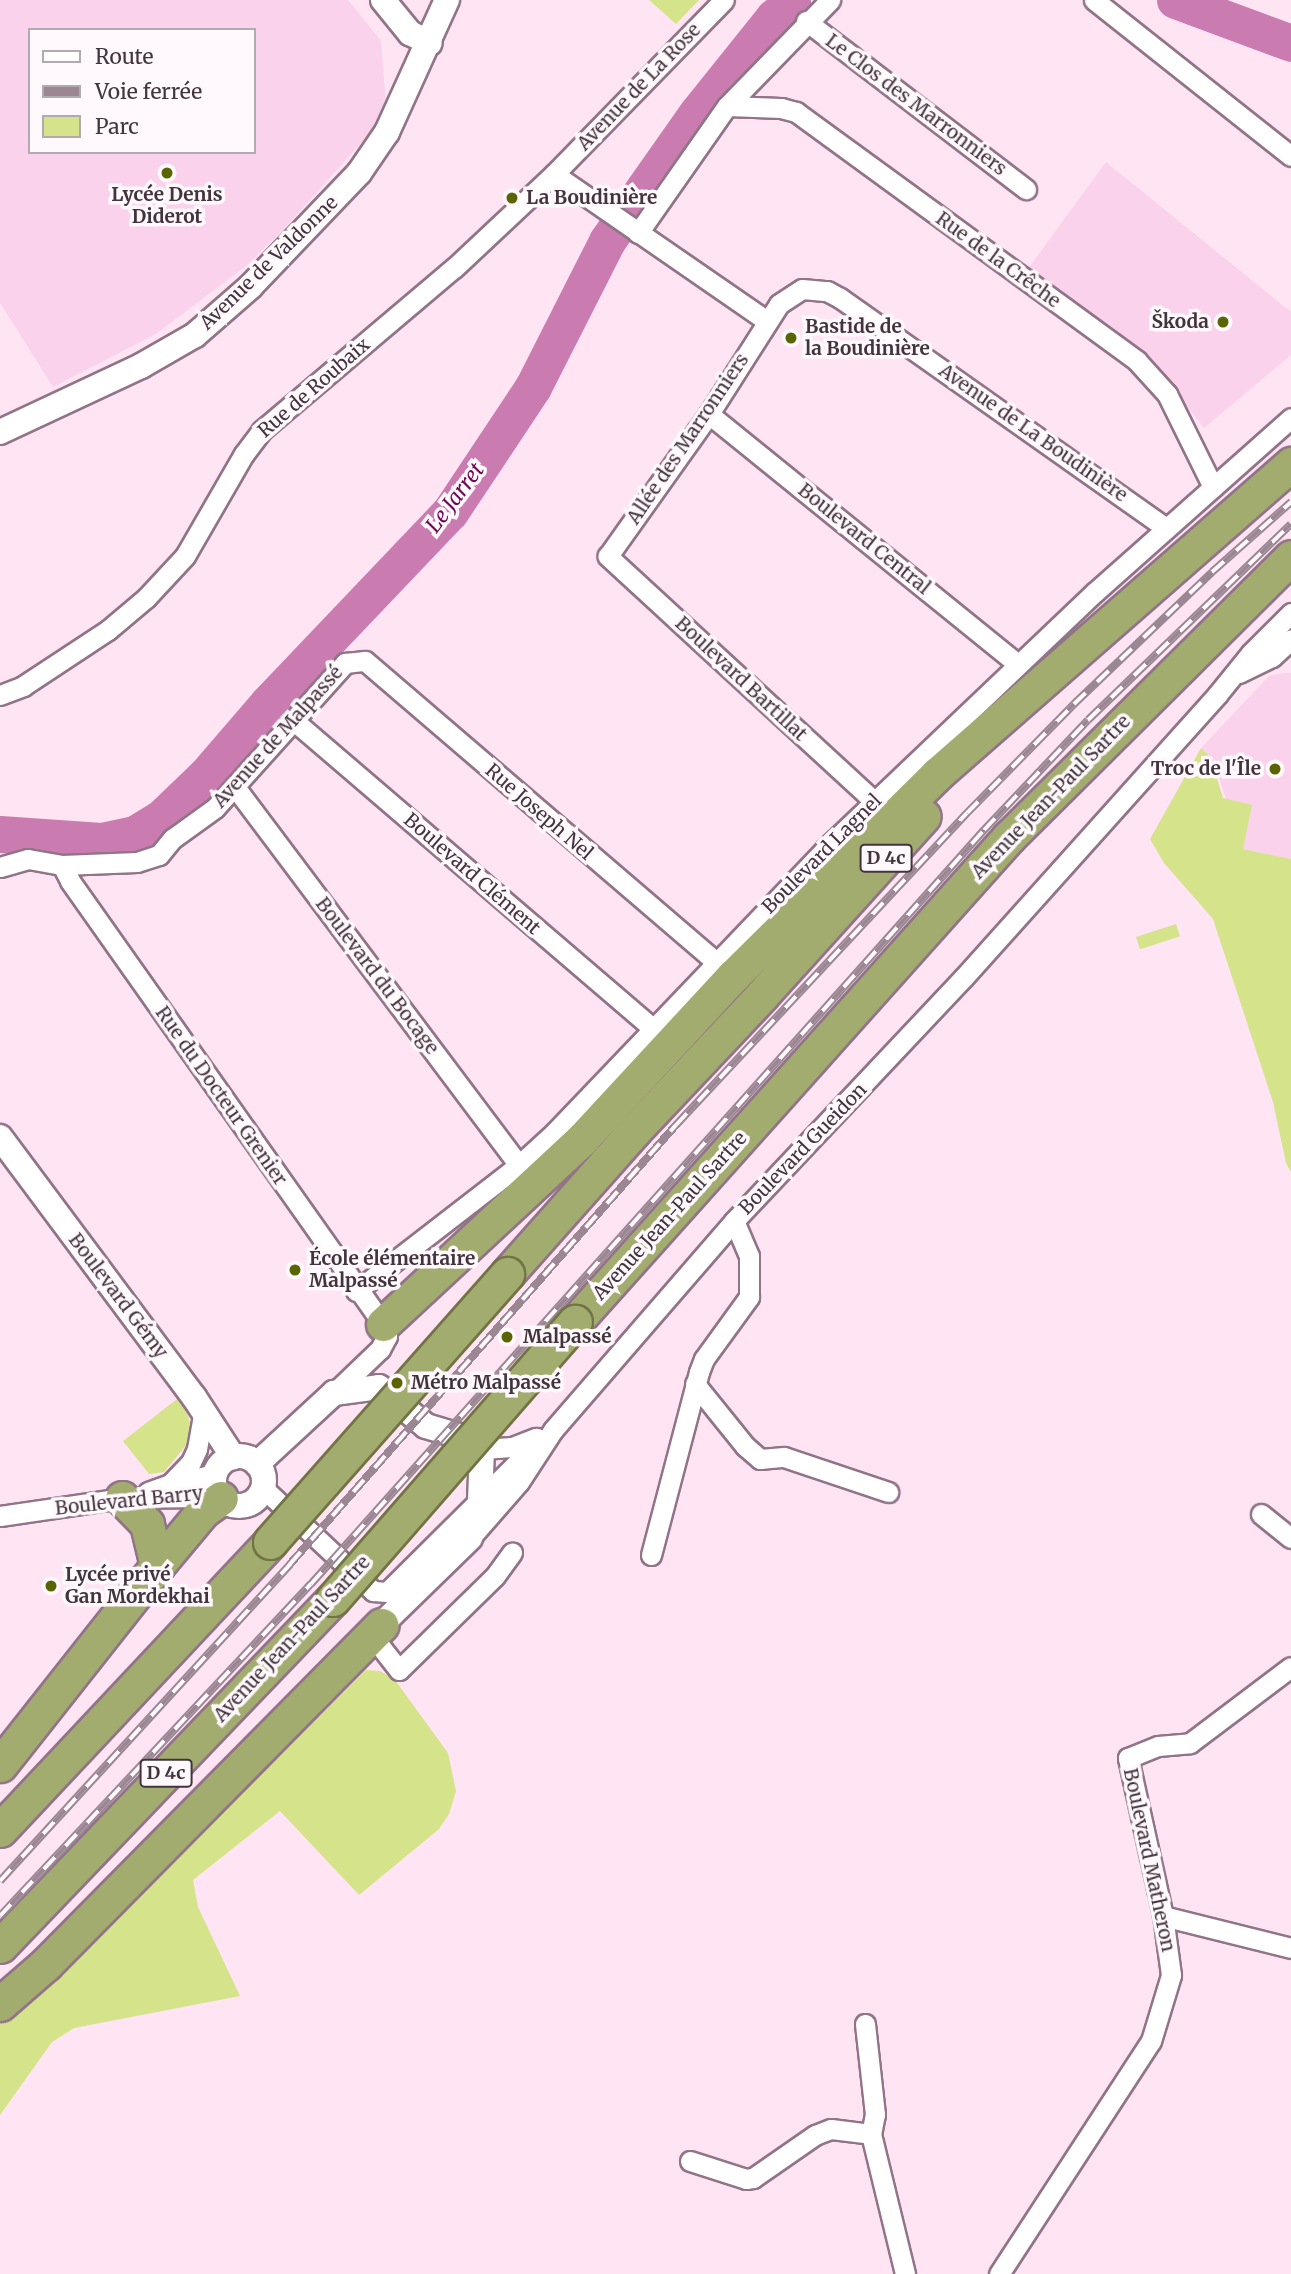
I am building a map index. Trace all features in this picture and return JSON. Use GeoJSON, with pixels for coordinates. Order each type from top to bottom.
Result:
{"type":"FeatureCollection","features":[{"type":"Feature","properties":{"kind":"highway","name":"D 4c"},"geometry":{"type":"LineString","coordinates":[[0,1830],[270,1542],[634,1131],[762,995],[954,783],[1291,465]]}},
{"type":"Feature","properties":{"kind":"highway"},"geometry":{"type":"LineString","coordinates":[[382,1337],[582,1139],[733,975],[937,774],[1291,465]]}},
{"type":"Feature","properties":{"kind":"highway","name":"Avenue Jean-Paul Sartre"},"geometry":{"type":"LineString","coordinates":[[0,1947],[333,1599],[575,1322],[1009,837],[1291,556]]}},
{"type":"Feature","properties":{"kind":"highway"},"geometry":{"type":"LineString","coordinates":[[1009,837],[1291,588]]}},
{"type":"Feature","properties":{"kind":"highway"},"geometry":{"type":"LineString","coordinates":[[0,1765],[203,1511],[221,1480]]}},
{"type":"Feature","properties":{"kind":"highway"},"geometry":{"type":"LineString","coordinates":[[128,1497],[147,1524],[157,1566]]}},
{"type":"Feature","properties":{"kind":"highway"},"geometry":{"type":"LineString","coordinates":[[0,2004],[46,1964],[377,1631]]}},
{"type":"Feature","properties":{"kind":"street"},"geometry":{"type":"LineString","coordinates":[[383,0],[410,33],[430,43]]}},
{"type":"Feature","properties":{"kind":"street","name":"Avenue de Valdonne"},"geometry":{"type":"LineString","coordinates":[[0,432],[141,366],[195,335],[250,287],[359,173],[387,132],[430,43],[447,0]]}},
{"type":"Feature","properties":{"kind":"street","name":"Avenue de La Rose"},"geometry":{"type":"LineString","coordinates":[[554,174],[724,0]]}},
{"type":"Feature","properties":{"kind":"street"},"geometry":{"type":"LineString","coordinates":[[631,229],[727,106],[806,21],[830,0]]}},
{"type":"Feature","properties":{"kind":"street"},"geometry":{"type":"LineString","coordinates":[[1094,0],[1291,156]]}},
{"type":"Feature","properties":{"kind":"street","name":"Le Clos des Marronniers"},"geometry":{"type":"LineString","coordinates":[[806,21],[1026,189]]}},
{"type":"Feature","properties":{"kind":"street","name":"Rue de la Crêche"},"geometry":{"type":"LineString","coordinates":[[727,106],[780,108],[796,112],[1137,361],[1167,394],[1213,487]]}},
{"type":"Feature","properties":{"kind":"street"},"geometry":{"type":"LineString","coordinates":[[554,174],[767,321]]}},
{"type":"Feature","properties":{"kind":"street","name":"Rue de Roubaix"},"geometry":{"type":"LineString","coordinates":[[0,695],[23,686],[87,644],[146,598],[185,556],[244,454],[262,430],[454,268],[554,174]]}},
{"type":"Feature","properties":{"kind":"street","name":"Avenue de La Boudinière"},"geometry":{"type":"LineString","coordinates":[[767,321],[789,295],[802,289],[827,291],[1166,528]]}},
{"type":"Feature","properties":{"kind":"street","name":"Allée des Marronniers"},"geometry":{"type":"LineString","coordinates":[[608,556],[709,414],[767,321]]}},
{"type":"Feature","properties":{"kind":"street","name":"Boulevard Central"},"geometry":{"type":"LineString","coordinates":[[709,414],[1018,664]]}},
{"type":"Feature","properties":{"kind":"street","name":"Boulevard Lagnel"},"geometry":{"type":"LineString","coordinates":[[356,1291],[519,1165],[555,1132],[715,961],[874,801],[1166,528],[1291,418]]}},
{"type":"Feature","properties":{"kind":"street","name":"Boulevard Bartillat"},"geometry":{"type":"LineString","coordinates":[[608,556],[874,801]]}},
{"type":"Feature","properties":{"kind":"street","name":"Boulevard Gueidon"},"geometry":{"type":"LineString","coordinates":[[377,1631],[470,1538],[519,1482],[553,1430],[734,1221],[964,977],[1291,613]]}},
{"type":"Feature","properties":{"kind":"street","name":"Boulevard Gueidon"},"geometry":{"type":"LineString","coordinates":[[1231,677],[1282,657],[1291,639]]}},
{"type":"Feature","properties":{"kind":"street","name":"Avenue de Malpassé"},"geometry":{"type":"LineString","coordinates":[[0,867],[28,859],[62,865],[137,862],[159,855],[172,839],[215,808],[345,663],[365,661]]}},
{"type":"Feature","properties":{"kind":"street","name":"Rue Joseph Nel"},"geometry":{"type":"LineString","coordinates":[[365,661],[715,961]]}},
{"type":"Feature","properties":{"kind":"street","name":"Boulevard Clément"},"geometry":{"type":"LineString","coordinates":[[293,720],[652,1028]]}},
{"type":"Feature","properties":{"kind":"street","name":"Boulevard du Bocage"},"geometry":{"type":"LineString","coordinates":[[235,787],[519,1165]]}},
{"type":"Feature","properties":{"kind":"street","name":"Rue du Docteur Grenier"},"geometry":{"type":"LineString","coordinates":[[62,865],[70,881],[356,1291],[382,1337]]}},
{"type":"Feature","properties":{"kind":"street","name":"Boulevard Gémy"},"geometry":{"type":"LineString","coordinates":[[0,1137],[194,1397],[203,1415],[221,1480]]}},
{"type":"Feature","properties":{"kind":"street"},"geometry":{"type":"LineString","coordinates":[[651,1555],[695,1384],[704,1359],[749,1297],[749,1256],[734,1221]]}},
{"type":"Feature","properties":{"kind":"street"},"geometry":{"type":"LineString","coordinates":[[257,1464],[334,1393],[382,1337]]}},
{"type":"Feature","properties":{"kind":"street"},"geometry":{"type":"LineString","coordinates":[[695,1384],[745,1446],[760,1459],[784,1457],[888,1492]]}},
{"type":"Feature","properties":{"kind":"street"},"geometry":{"type":"LineString","coordinates":[[334,1393],[379,1387],[426,1426],[466,1438],[482,1449],[512,1447],[553,1430]]}},
{"type":"Feature","properties":{"kind":"street"},"geometry":{"type":"LineString","coordinates":[[170,1483],[191,1462],[197,1449],[203,1415]]}},
{"type":"Feature","properties":{"kind":"street"},"geometry":{"type":"LineString","coordinates":[[263,1488],[373,1591],[387,1592],[480,1502],[510,1468],[553,1430]]}},
{"type":"Feature","properties":{"kind":"street"},"geometry":{"type":"LineString","coordinates":[[470,1538],[480,1502],[482,1449]]}},
{"type":"Feature","properties":{"kind":"street"},"geometry":{"type":"LineString","coordinates":[[241,1456],[257,1464],[262,1471],[263,1488],[253,1502],[245,1505],[228,1504],[221,1480],[241,1456]]}},
{"type":"Feature","properties":{"kind":"street","name":"Boulevard Barry"},"geometry":{"type":"LineString","coordinates":[[128,1497],[170,1483],[221,1480]]}},
{"type":"Feature","properties":{"kind":"street","name":"Boulevard Barry"},"geometry":{"type":"LineString","coordinates":[[0,1516],[128,1497],[201,1497],[221,1480]]}},
{"type":"Feature","properties":{"kind":"street"},"geometry":{"type":"LineString","coordinates":[[1261,1514],[1291,1538]]}},
{"type":"Feature","properties":{"kind":"street"},"geometry":{"type":"LineString","coordinates":[[377,1631],[399,1670],[495,1576],[512,1553]]}},
{"type":"Feature","properties":{"kind":"street","name":"Boulevard Matheron"},"geometry":{"type":"LineString","coordinates":[[999,2274],[1151,2041],[1171,1975],[1163,1916],[1128,1758],[1158,1746],[1190,1743],[1291,1667]]}},
{"type":"Feature","properties":{"kind":"street"},"geometry":{"type":"LineString","coordinates":[[1163,1916],[1291,1948]]}},
{"type":"Feature","properties":{"kind":"street"},"geometry":{"type":"LineString","coordinates":[[865,2024],[875,2114],[871,2134],[905,2274]]}},
{"type":"Feature","properties":{"kind":"street"},"geometry":{"type":"LineString","coordinates":[[690,2161],[746,2179],[753,2178],[815,2135],[831,2129],[871,2134]]}},
{"type":"Feature","properties":{"kind":"shaded area","name":"Lycée Denis Diderot"},"geometry":{"type":"Polygon","coordinates":[[[0,0],[348,0],[381,41],[386,104],[368,135],[282,231],[246,266],[156,334],[53,387],[0,303],[0,0]]]}},
{"type":"Feature","properties":{"kind":"shaded area"},"geometry":{"type":"Polygon","coordinates":[[[1106,162],[1291,312],[1291,355],[1204,428],[1153,364],[1027,270],[1106,162]]]}},
{"type":"Feature","properties":{"kind":"shaded area"},"geometry":{"type":"Polygon","coordinates":[[[1291,673],[1291,859],[1243,849],[1217,772],[1210,756],[1201,748],[1269,676],[1291,673]]]}},
{"type":"Feature","properties":{"kind":"green space"},"geometry":{"type":"Polygon","coordinates":[[[649,0],[699,0],[676,24],[649,0]]]}},
{"type":"Feature","properties":{"kind":"green space"},"geometry":{"type":"Polygon","coordinates":[[[1201,748],[1210,756],[1223,798],[1252,805],[1243,849],[1291,859],[1291,1172],[1286,1163],[1273,1102],[1213,919],[1164,863],[1150,839],[1201,748]]]}},
{"type":"Feature","properties":{"kind":"green space"},"geometry":{"type":"Polygon","coordinates":[[[1176,924],[1180,936],[1140,949],[1136,937],[1176,924]]]}},
{"type":"Feature","properties":{"kind":"green space"},"geometry":{"type":"Polygon","coordinates":[[[177,1399],[187,1412],[190,1423],[188,1443],[164,1472],[149,1474],[123,1441],[177,1399]]]}},
{"type":"Feature","properties":{"kind":"green space"},"geometry":{"type":"Polygon","coordinates":[[[366,1670],[380,1671],[395,1680],[448,1753],[456,1791],[449,1814],[439,1829],[359,1895],[280,1811],[193,1880],[198,1907],[240,1996],[74,2028],[52,2042],[0,2115],[0,2024],[72,1957],[70,1955],[155,1879],[366,1670]]]}},
{"type":"Feature","properties":{"kind":"waterway","name":"Le Jarret"},"geometry":{"type":"LineString","coordinates":[[1175,0],[1291,43]]}},
{"type":"Feature","properties":{"kind":"waterway","name":"Le Jarret"},"geometry":{"type":"LineString","coordinates":[[0,834],[101,841],[135,834],[161,818],[206,775],[268,703],[450,512],[533,387],[607,241],[697,113],[774,17],[792,3]]}},
{"type":"Feature","properties":{"kind":"railway"},"geometry":{"type":"LineString","coordinates":[[0,1881],[290,1564],[676,1125],[967,813],[1074,704],[1212,572],[1291,502]]}},
{"type":"Feature","properties":{"kind":"railway"},"geometry":{"type":"LineString","coordinates":[[0,1916],[311,1584],[984,830],[1088,720],[1291,524]]}},
{"type":"Feature","properties":{"kind":"place","name":"Lycée Denis Diderot"},"geometry":{"type":"Point","coordinates":[167,173]}},
{"type":"Feature","properties":{"kind":"place","name":"La Boudinière"},"geometry":{"type":"Point","coordinates":[512,198]}},
{"type":"Feature","properties":{"kind":"place","name":"Škoda"},"geometry":{"type":"Point","coordinates":[1223,322]}},
{"type":"Feature","properties":{"kind":"place","name":"Bastide de la Boudinière"},"geometry":{"type":"Point","coordinates":[791,338]}},
{"type":"Feature","properties":{"kind":"place","name":"Troc de l'Île"},"geometry":{"type":"Point","coordinates":[1275,769]}},
{"type":"Feature","properties":{"kind":"place","name":"École élémentaire Malpassé"},"geometry":{"type":"Point","coordinates":[295,1270]}},
{"type":"Feature","properties":{"kind":"place","name":"Malpassé"},"geometry":{"type":"Point","coordinates":[507,1337]}},
{"type":"Feature","properties":{"kind":"place","name":"Métro Malpassé"},"geometry":{"type":"Point","coordinates":[397,1383]}},
{"type":"Feature","properties":{"kind":"place","name":"Lycée privé Gan Mordekhai"},"geometry":{"type":"Point","coordinates":[51,1586]}}]}
